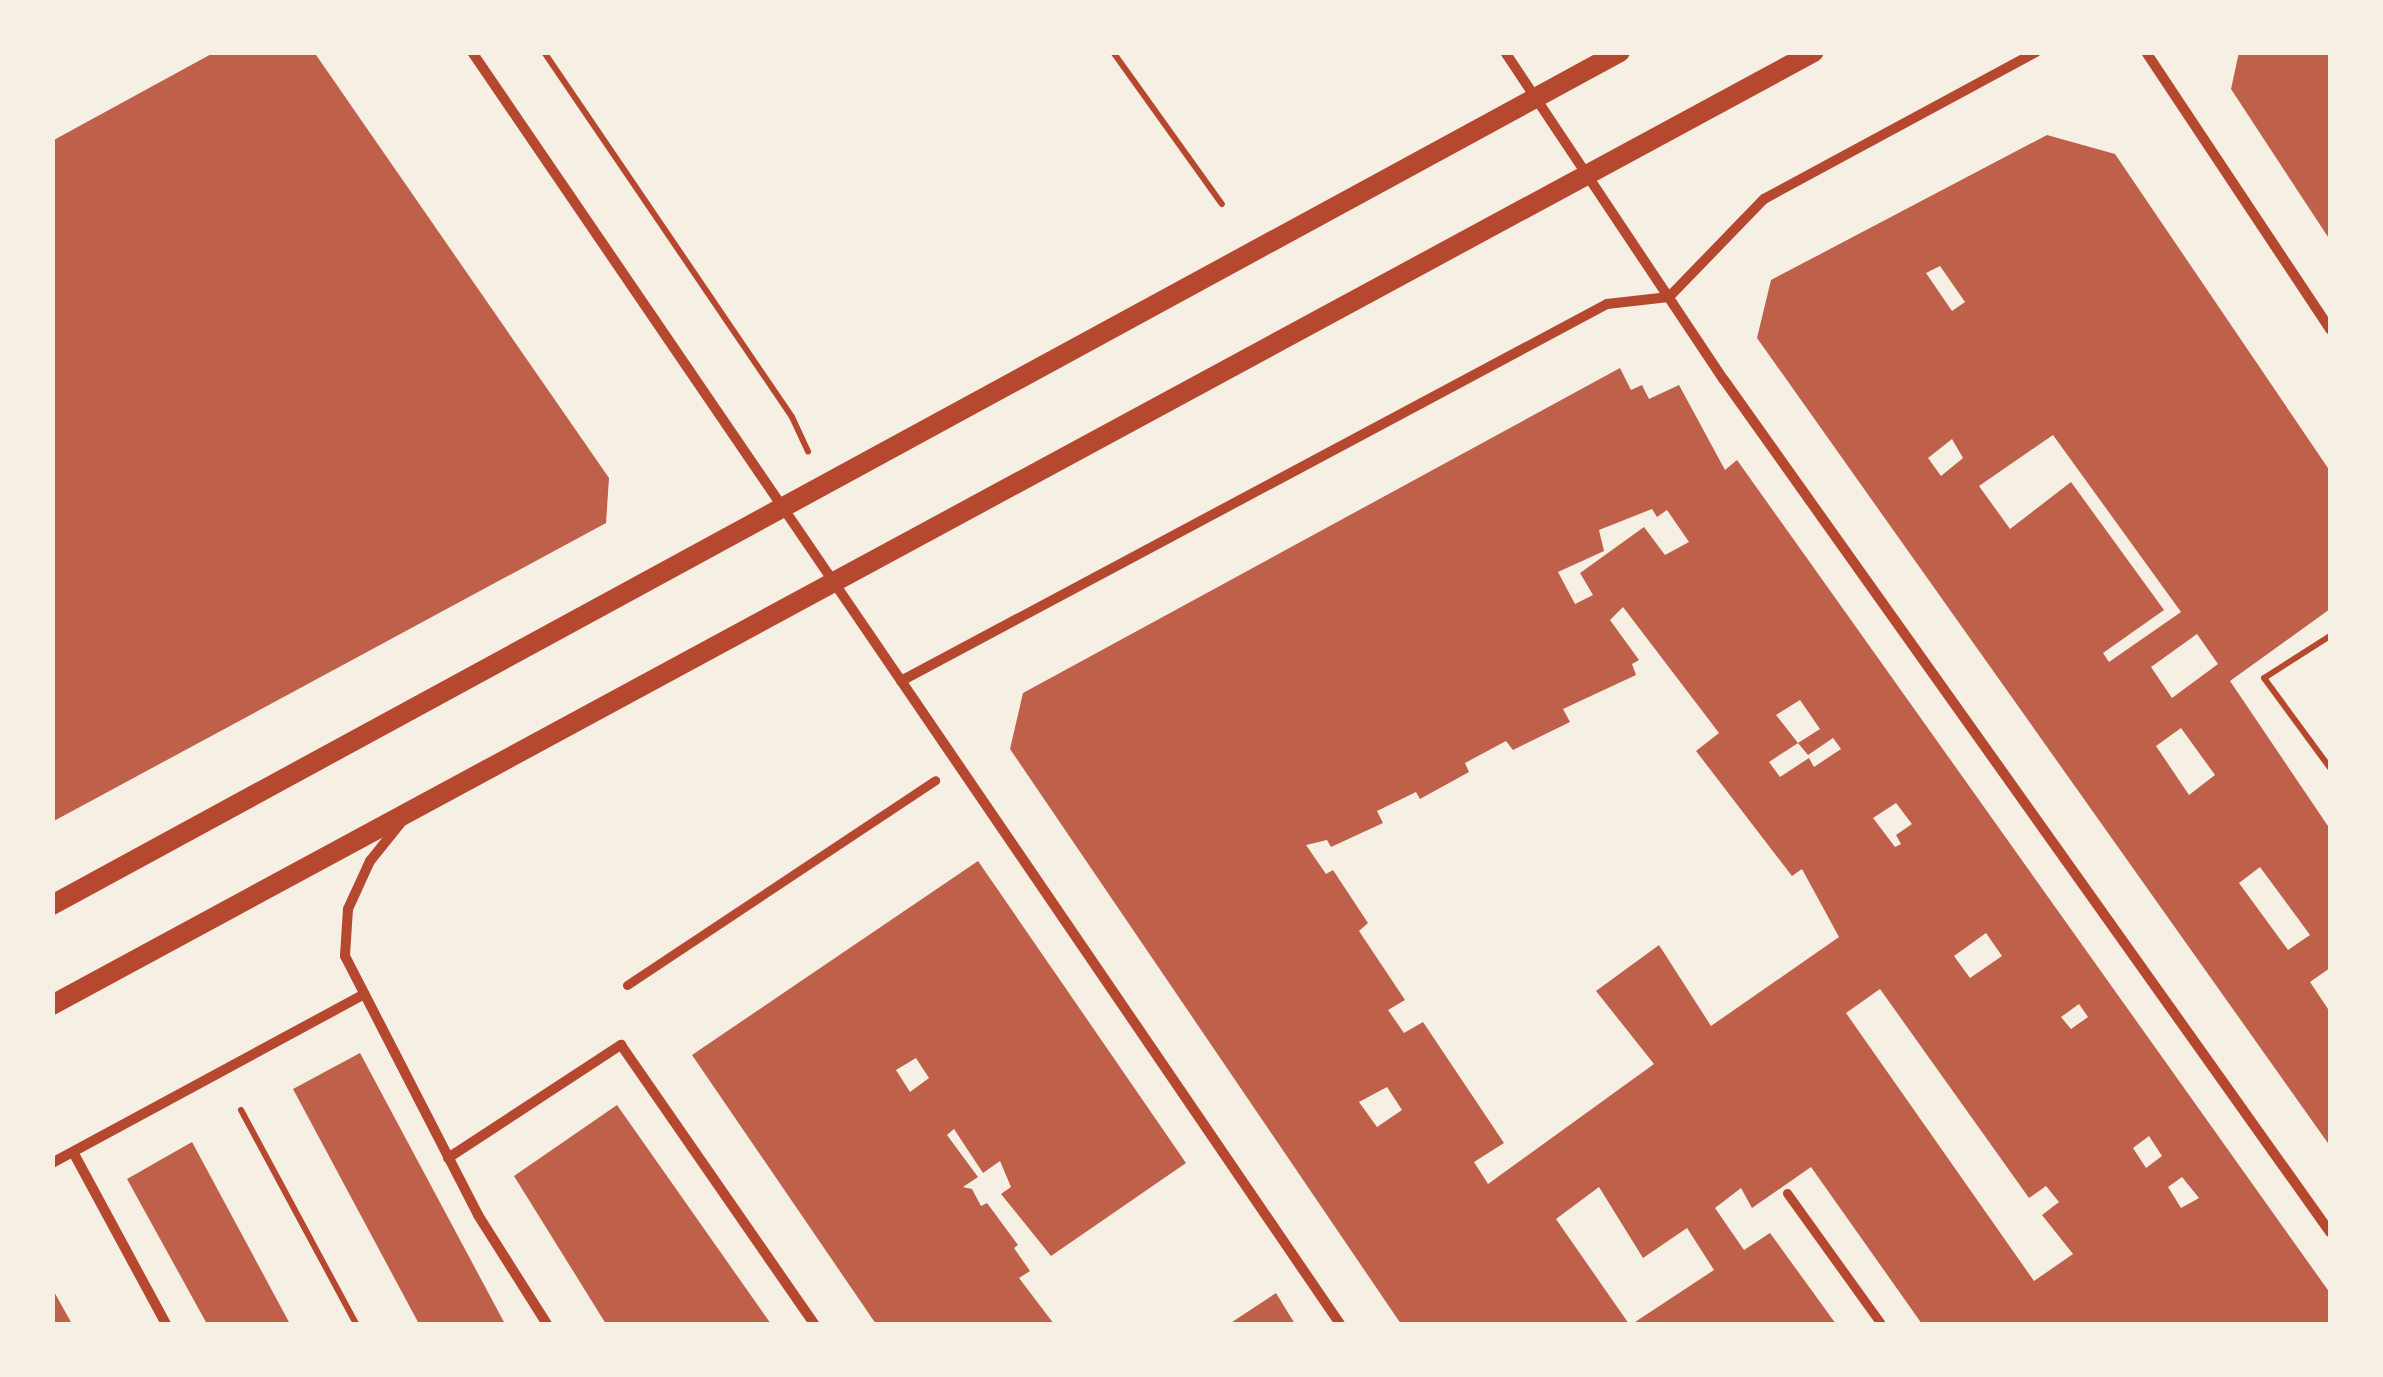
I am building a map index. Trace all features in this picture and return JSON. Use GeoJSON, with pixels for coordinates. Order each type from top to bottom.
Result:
{"type":"FeatureCollection","features":[{"type":"Feature","properties":{"kind":"main road"},"geometry":{"type":"LineString","coordinates":[[52,905],[1620,52]]}},
{"type":"Feature","properties":{"kind":"main road"},"geometry":{"type":"LineString","coordinates":[[52,1005],[1814,52]]}},
{"type":"Feature","properties":{"kind":"street"},"geometry":{"type":"LineString","coordinates":[[472,52],[1340,1324]]}},
{"type":"Feature","properties":{"kind":"street"},"geometry":{"type":"LineString","coordinates":[[1505,52],[1669,298],[2330,1232]]}},
{"type":"Feature","properties":{"kind":"street"},"geometry":{"type":"LineString","coordinates":[[901,682],[1607,304],[1669,298],[1764,199],[2036,52]]}},
{"type":"Feature","properties":{"kind":"street"},"geometry":{"type":"LineString","coordinates":[[2146,52],[2330,330]]}},
{"type":"Feature","properties":{"kind":"street"},"geometry":{"type":"LineString","coordinates":[[627,985],[935,780]]}},
{"type":"Feature","properties":{"kind":"street"},"geometry":{"type":"LineString","coordinates":[[406,816],[370,861],[341,935],[364,994],[448,1158],[547,1324]]}},
{"type":"Feature","properties":{"kind":"street"},"geometry":{"type":"LineString","coordinates":[[52,1163],[364,994]]}},
{"type":"Feature","properties":{"kind":"street"},"geometry":{"type":"LineString","coordinates":[[448,1158],[622,1044],[814,1324]]}},
{"type":"Feature","properties":{"kind":"street"},"geometry":{"type":"LineString","coordinates":[[72,1152],[166,1324]]}},
{"type":"Feature","properties":{"kind":"street"},"geometry":{"type":"LineString","coordinates":[[1787,1193],[1880,1324]]}},
{"type":"Feature","properties":{"kind":"path"},"geometry":{"type":"LineString","coordinates":[[544,52],[792,417],[823,486]]}},
{"type":"Feature","properties":{"kind":"path"},"geometry":{"type":"LineString","coordinates":[[1112,52],[1222,204]]}},
{"type":"Feature","properties":{"kind":"path"},"geometry":{"type":"LineString","coordinates":[[2330,636],[2264,678],[2330,768]]}},
{"type":"Feature","properties":{"kind":"path"},"geometry":{"type":"LineString","coordinates":[[241,1110],[356,1324]]}},
{"type":"Feature","properties":{"kind":"building"},"geometry":{"type":"Polygon","coordinates":[[[215,52],[314,52],[609,478],[606,523],[52,822],[52,141],[215,52]]]}},
{"type":"Feature","properties":{"kind":"building"},"geometry":{"type":"Polygon","coordinates":[[[2239,52],[2330,52],[2330,240],[2231,89],[2239,52]]]}},
{"type":"Feature","properties":{"kind":"building"},"geometry":{"type":"Polygon","coordinates":[[[2047,135],[2115,154],[2330,471],[2330,609],[2230,681],[2330,829],[2330,968],[2310,982],[2330,1012],[2330,1146],[1757,338],[1771,280],[2047,135]],[[1940,266],[1926,273],[1952,311],[1965,302],[1940,266]],[[2053,435],[1979,486],[2010,529],[2071,482],[2164,610],[2103,653],[2109,662],[2181,612],[2053,435]],[[1952,439],[1928,458],[1941,476],[1963,458],[1952,439]],[[2197,634],[2151,667],[2172,698],[2218,664],[2197,634]],[[2181,728],[2156,746],[2189,795],[2215,775],[2181,728]],[[2260,867],[2239,883],[2288,950],[2310,935],[2260,867]]]}},
{"type":"Feature","properties":{"kind":"building"},"geometry":{"type":"Polygon","coordinates":[[[1620,368],[1631,390],[1642,385],[1649,399],[1679,385],[1725,470],[1737,460],[2330,1293],[2330,1324],[1922,1324],[1811,1167],[1752,1208],[1741,1188],[1715,1208],[1744,1250],[1770,1233],[1836,1324],[1632,1324],[1714,1270],[1687,1228],[1643,1258],[1599,1187],[1556,1219],[1629,1324],[1401,1324],[1010,749],[1023,693],[1620,368]],[[1652,509],[1599,530],[1604,551],[1558,572],[1575,604],[1593,595],[1580,573],[1644,527],[1665,555],[1689,542],[1667,510],[1657,517],[1652,509]],[[1623,607],[1610,620],[1639,660],[1632,664],[1636,675],[1563,709],[1570,722],[1513,750],[1506,741],[1465,763],[1469,772],[1420,799],[1416,792],[1377,811],[1383,823],[1331,847],[1327,840],[1306,845],[1326,874],[1333,870],[1368,923],[1359,931],[1405,1000],[1388,1010],[1404,1033],[1423,1022],[1504,1143],[1474,1162],[1488,1184],[1654,1064],[1596,991],[1659,945],[1711,1026],[1839,937],[1802,869],[1792,876],[1696,751],[1719,733],[1623,607]],[[1800,700],[1776,715],[1798,743],[1820,729],[1800,700]],[[1833,738],[1808,755],[1798,743],[1769,762],[1780,777],[1809,758],[1814,767],[1841,749],[1833,738]],[[1896,803],[1873,818],[1895,847],[1901,844],[1896,835],[1912,824],[1896,803]],[[1986,933],[1954,956],[1970,978],[2002,956],[1986,933]],[[1880,989],[1846,1013],[2034,1281],[2073,1254],[2042,1215],[2059,1202],[2046,1186],[2029,1198],[1880,989]],[[2079,1004],[2061,1017],[2071,1029],[2088,1017],[2079,1004]],[[1387,1087],[1359,1102],[1377,1127],[1402,1110],[1387,1087]],[[2149,1136],[2133,1148],[2146,1168],[2162,1156],[2149,1136]],[[2182,1177],[2168,1187],[2181,1208],[2199,1198],[2182,1177]]]}},
{"type":"Feature","properties":{"kind":"building"},"geometry":{"type":"Polygon","coordinates":[[[978,861],[1186,1163],[1051,1256],[1001,1194],[1011,1187],[1000,1161],[983,1173],[954,1129],[947,1135],[978,1177],[963,1187],[972,1189],[981,1206],[987,1203],[1018,1245],[1014,1248],[1030,1271],[1019,1278],[1054,1324],[876,1324],[692,1055],[978,861]],[[916,1058],[896,1070],[910,1092],[929,1078],[916,1058]]]}},
{"type":"Feature","properties":{"kind":"building"},"geometry":{"type":"Polygon","coordinates":[[[360,1053],[505,1324],[419,1324],[293,1089],[360,1053]]]}},
{"type":"Feature","properties":{"kind":"building"},"geometry":{"type":"Polygon","coordinates":[[[617,1105],[771,1324],[606,1324],[514,1176],[617,1105]]]}},
{"type":"Feature","properties":{"kind":"building"},"geometry":{"type":"Polygon","coordinates":[[[192,1142],[290,1324],[207,1324],[127,1179],[192,1142]]]}},
{"type":"Feature","properties":{"kind":"building"},"geometry":{"type":"Polygon","coordinates":[[[52,1288],[72,1324],[52,1324],[52,1288]]]}},
{"type":"Feature","properties":{"kind":"building"},"geometry":{"type":"Polygon","coordinates":[[[1276,1293],[1295,1324],[1229,1324],[1276,1293]]]}}]}
